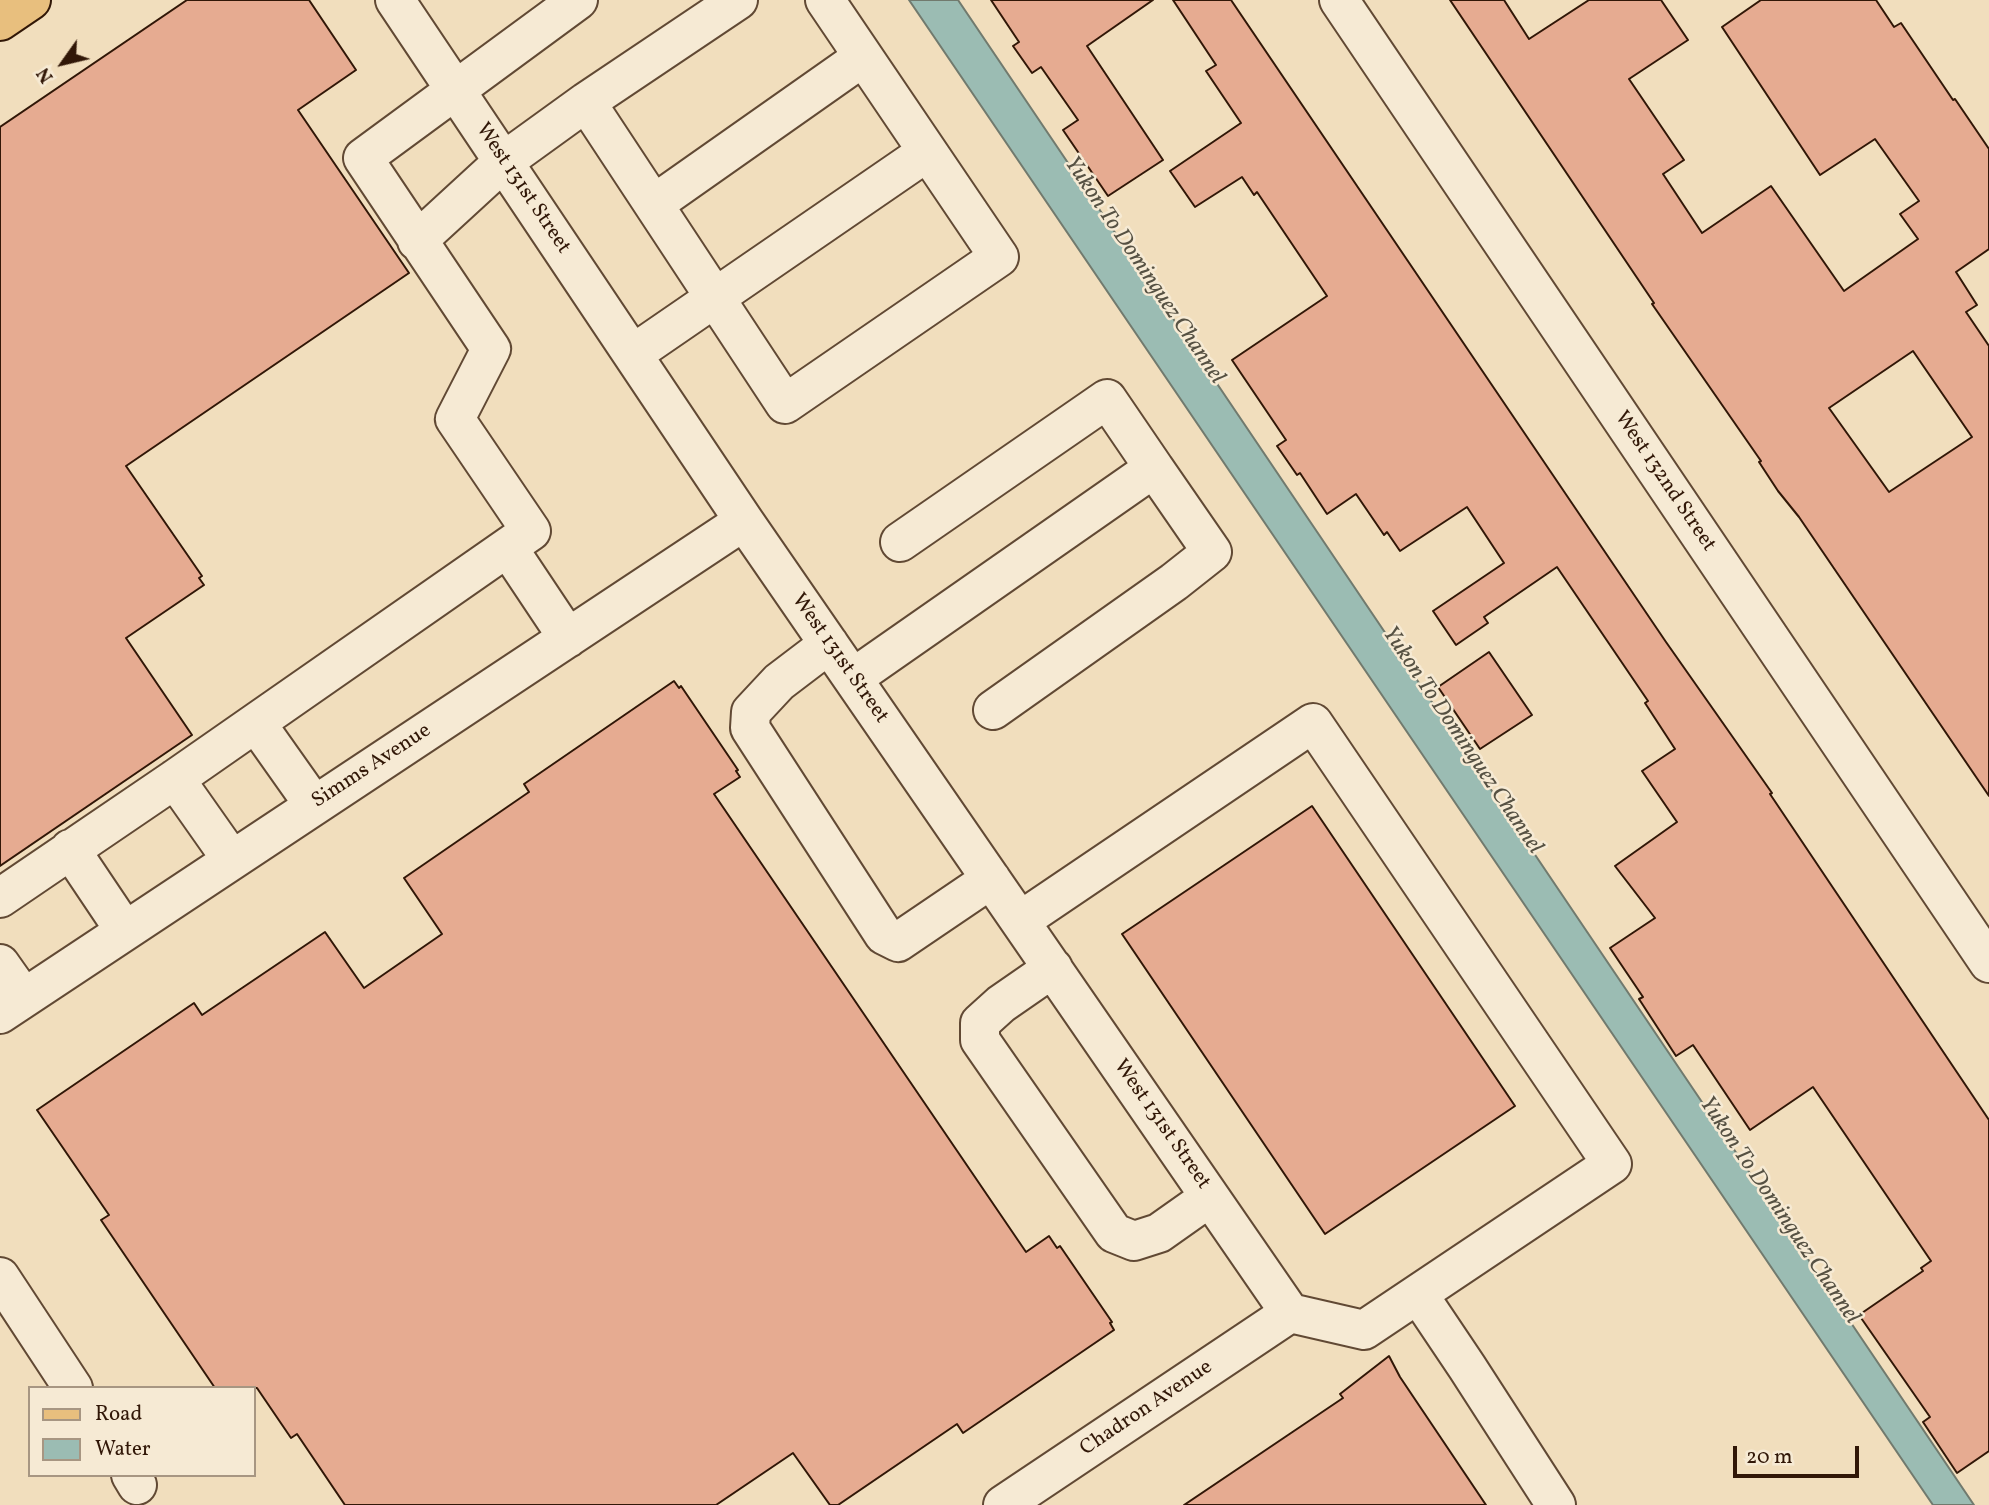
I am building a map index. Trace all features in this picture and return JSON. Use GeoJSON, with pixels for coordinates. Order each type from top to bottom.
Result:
{"type":"FeatureCollection","features":[{"type":"Feature","properties":{"kind":"main road"},"geometry":{"type":"LineString","coordinates":[[0,21],[31,0]]}},
{"type":"Feature","properties":{"kind":"street","name":"West 131st Street"},"geometry":{"type":"LineString","coordinates":[[395,0],[744,521],[1290,1313]]}},
{"type":"Feature","properties":{"kind":"street"},"geometry":{"type":"LineString","coordinates":[[0,898],[531,531],[455,419],[491,349],[363,158],[578,0]]}},
{"type":"Feature","properties":{"kind":"street"},"geometry":{"type":"LineString","coordinates":[[417,241],[503,162],[586,102],[738,0]]}},
{"type":"Feature","properties":{"kind":"street"},"geometry":{"type":"LineString","coordinates":[[586,102],[785,404],[999,257],[825,0]]}},
{"type":"Feature","properties":{"kind":"street","name":"West 132nd Street"},"geometry":{"type":"LineString","coordinates":[[1339,0],[1989,963]]}},
{"type":"Feature","properties":{"kind":"street"},"geometry":{"type":"LineString","coordinates":[[654,204],[863,57]]}},
{"type":"Feature","properties":{"kind":"street"},"geometry":{"type":"LineString","coordinates":[[633,354],[928,152]]}},
{"type":"Feature","properties":{"kind":"street"},"geometry":{"type":"LineString","coordinates":[[900,542],[1107,399],[1212,552],[993,710]]}},
{"type":"Feature","properties":{"kind":"street"},"geometry":{"type":"LineString","coordinates":[[853,678],[1154,468]]}},
{"type":"Feature","properties":{"kind":"street","name":"Simms Avenue"},"geometry":{"type":"LineString","coordinates":[[12,1006],[744,521]]}},
{"type":"Feature","properties":{"kind":"street"},"geometry":{"type":"LineString","coordinates":[[508,548],[568,638]]}},
{"type":"Feature","properties":{"kind":"street"},"geometry":{"type":"LineString","coordinates":[[829,644],[779,682],[751,712],[750,728],[884,936],[898,942],[991,879]]}},
{"type":"Feature","properties":{"kind":"street"},"geometry":{"type":"LineString","coordinates":[[256,723],[314,806]]}},
{"type":"Feature","properties":{"kind":"street"},"geometry":{"type":"LineString","coordinates":[[1020,921],[1314,723],[1612,1164],[1364,1330],[1290,1313]]}},
{"type":"Feature","properties":{"kind":"street"},"geometry":{"type":"LineString","coordinates":[[175,779],[232,860]]}},
{"type":"Feature","properties":{"kind":"street"},"geometry":{"type":"LineString","coordinates":[[70,849],[125,931]]}},
{"type":"Feature","properties":{"kind":"street"},"geometry":{"type":"LineString","coordinates":[[0,964],[12,1006]]}},
{"type":"Feature","properties":{"kind":"street"},"geometry":{"type":"LineString","coordinates":[[1053,968],[1001,1004],[980,1023],[980,1040],[1114,1233],[1134,1241],[1159,1233],[1210,1197]]}},
{"type":"Feature","properties":{"kind":"street"},"geometry":{"type":"LineString","coordinates":[[0,1277],[72,1386]]}},
{"type":"Feature","properties":{"kind":"street"},"geometry":{"type":"LineString","coordinates":[[1418,1294],[1556,1505]]}},
{"type":"Feature","properties":{"kind":"street","name":"Chadron Avenue"},"geometry":{"type":"LineString","coordinates":[[1003,1505],[1050,1492],[1290,1313]]}},
{"type":"Feature","properties":{"kind":"water"},"geometry":{"type":"Polygon","coordinates":[[[909,0],[958,0],[1974,1505],[1933,1505],[909,0]]]}},
{"type":"Feature","properties":{"kind":"building"},"geometry":{"type":"Polygon","coordinates":[[[187,0],[309,0],[356,70],[298,110],[409,273],[126,466],[202,576],[199,578],[204,585],[126,638],[192,735],[0,866],[0,127],[187,0]]]}},
{"type":"Feature","properties":{"kind":"building"},"geometry":{"type":"Polygon","coordinates":[[[991,0],[1153,0],[1087,46],[1163,160],[1108,196],[1063,130],[1078,120],[1041,67],[1032,73],[1013,46],[1019,42],[991,0]]]}},
{"type":"Feature","properties":{"kind":"building"},"geometry":{"type":"Polygon","coordinates":[[[1173,0],[1231,0],[1666,642],[1772,793],[1770,794],[1989,1120],[1989,1451],[1957,1473],[1923,1422],[1930,1417],[1859,1315],[1923,1271],[1921,1268],[1931,1261],[1813,1087],[1750,1130],[1693,1045],[1676,1056],[1639,999],[1643,997],[1610,948],[1655,918],[1615,866],[1677,822],[1642,771],[1675,749],[1645,703],[1648,701],[1557,567],[1484,617],[1488,623],[1456,645],[1433,611],[1504,563],[1467,507],[1400,551],[1387,532],[1384,535],[1356,494],[1327,514],[1300,473],[1297,475],[1277,446],[1286,440],[1232,360],[1327,296],[1257,192],[1254,195],[1242,177],[1195,207],[1170,171],[1241,123],[1206,71],[1216,65],[1173,0]]]}},
{"type":"Feature","properties":{"kind":"building"},"geometry":{"type":"Polygon","coordinates":[[[1450,0],[1504,0],[1529,39],[1589,0],[1661,0],[1688,40],[1629,79],[1684,160],[1663,174],[1702,233],[1771,186],[1844,291],[1918,239],[1900,214],[1919,201],[1875,139],[1820,175],[1722,27],[1761,0],[1876,0],[1894,27],[1901,23],[1989,149],[1989,249],[1956,272],[1977,305],[1966,312],[1989,346],[1989,796],[1799,517],[1778,491],[1759,462],[1761,461],[1652,304],[1654,303],[1450,0]],[[1913,351],[1829,408],[1889,492],[1972,437],[1913,351]]]}},
{"type":"Feature","properties":{"kind":"building"},"geometry":{"type":"Polygon","coordinates":[[[1489,652],[1532,715],[1480,749],[1438,687],[1489,652]]]}},
{"type":"Feature","properties":{"kind":"building"},"geometry":{"type":"Polygon","coordinates":[[[674,681],[679,688],[681,686],[738,770],[736,771],[740,777],[714,794],[1026,1252],[1049,1236],[1057,1248],[1060,1246],[1112,1322],[1110,1323],[1114,1330],[963,1433],[957,1424],[838,1505],[830,1505],[793,1453],[716,1505],[345,1505],[297,1434],[291,1438],[256,1386],[214,1386],[101,1220],[109,1215],[37,1110],[194,1003],[202,1015],[325,932],[364,988],[442,934],[404,878],[529,792],[524,784],[674,681]]]}},
{"type":"Feature","properties":{"kind":"building"},"geometry":{"type":"Polygon","coordinates":[[[1312,806],[1515,1106],[1325,1234],[1122,934],[1312,806]]]}},
{"type":"Feature","properties":{"kind":"building"},"geometry":{"type":"Polygon","coordinates":[[[1389,1356],[1400,1377],[1486,1505],[1184,1505],[1343,1398],[1340,1394],[1389,1356]]]}},
{"type":"Feature","properties":{"kind":"water label","name":"Yukon To Dominguez Channel"},"geometry":{"type":"Point","coordinates":[1143,271]}},
{"type":"Feature","properties":{"kind":"water label","name":"Yukon To Dominguez Channel"},"geometry":{"type":"Point","coordinates":[1461,741]}},
{"type":"Feature","properties":{"kind":"water label","name":"Yukon To Dominguez Channel"},"geometry":{"type":"Point","coordinates":[1778,1211]}}]}
